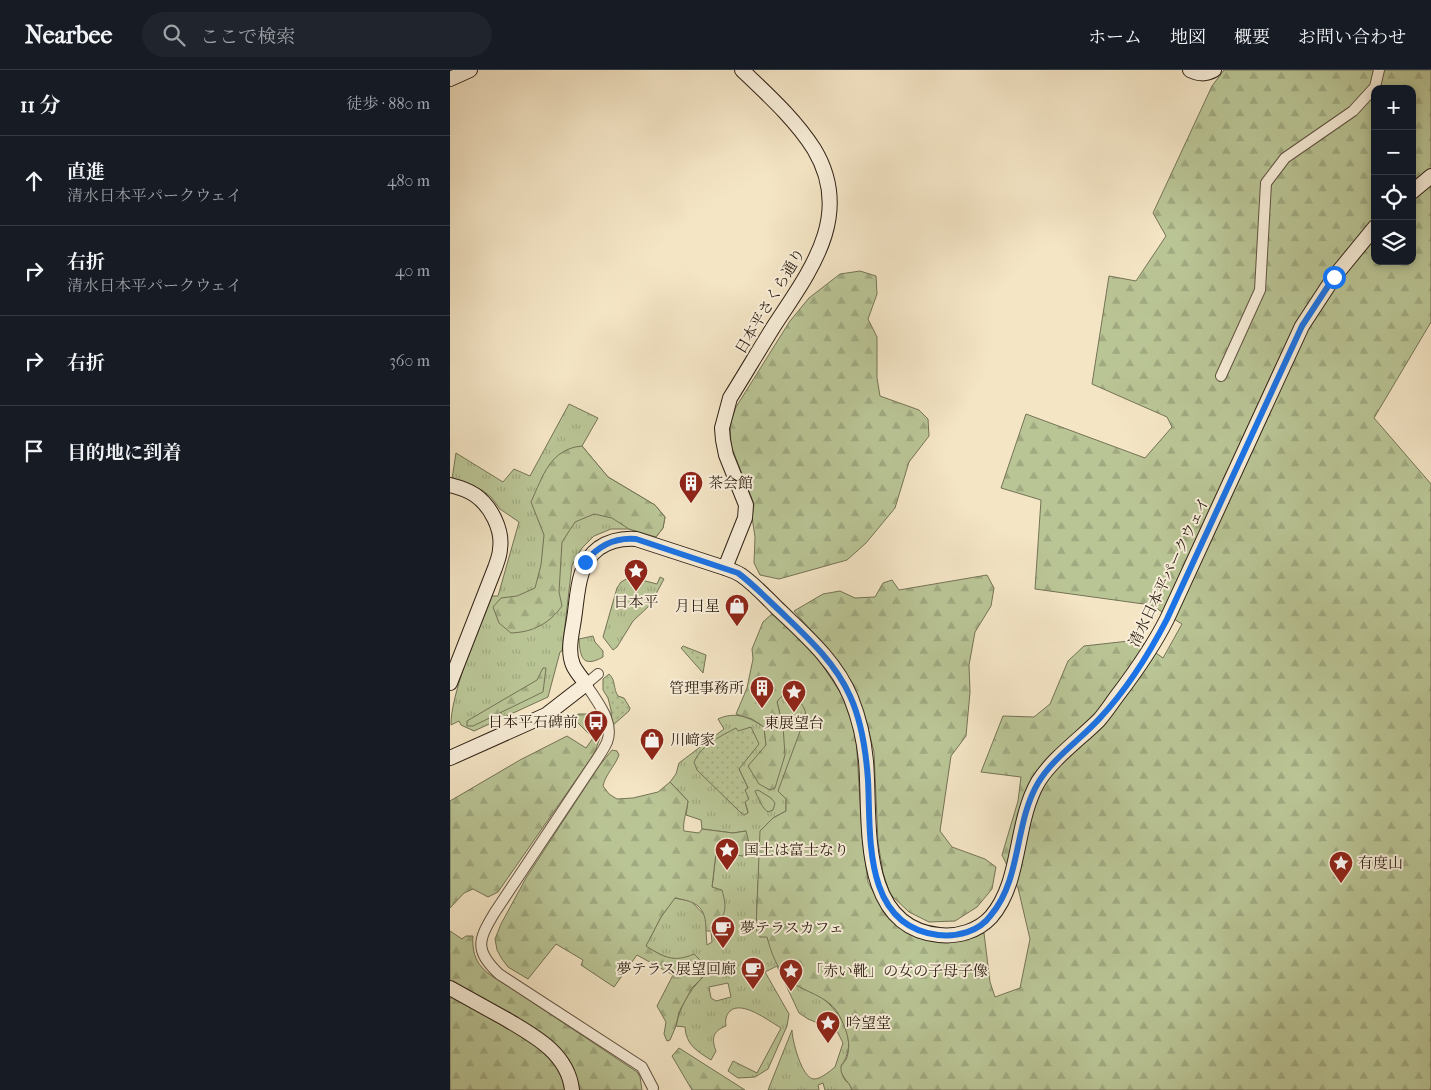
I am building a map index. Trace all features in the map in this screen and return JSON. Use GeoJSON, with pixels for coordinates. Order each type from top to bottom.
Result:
{"type":"FeatureCollection","features":[{"type":"Feature","properties":{"kind":"street"},"geometry":{"type":"LineString","coordinates":[[450,79],[468,70]]}},
{"type":"Feature","properties":{"kind":"street","name":"日本平さくら通り"},"geometry":{"type":"LineString","coordinates":[[725,568],[745,518],[746,505],[726,455],[722,428],[725,413],[730,398],[810,270],[826,234],[830,203],[829,186],[814,150],[790,120],[742,70]]}},
{"type":"Feature","properties":{"kind":"street"},"geometry":{"type":"LineString","coordinates":[[1190,70],[1199,74],[1214,70]]}},
{"type":"Feature","properties":{"kind":"street"},"geometry":{"type":"LineString","coordinates":[[1221,376],[1260,290],[1266,183],[1285,158],[1353,111],[1375,87],[1379,70]]}},
{"type":"Feature","properties":{"kind":"street"},"geometry":{"type":"LineString","coordinates":[[1416,189],[1431,176]]}},
{"type":"Feature","properties":{"kind":"street","name":"清水日本平パークウェイ"},"geometry":{"type":"LineString","coordinates":[[725,568],[738,573],[749,581],[823,655],[844,684],[857,715],[866,757],[869,838],[873,864],[882,896],[903,922],[930,934],[954,936],[968,932],[979,926],[997,909],[1008,885],[1024,815],[1038,783],[1046,772],[1100,718],[1140,667],[1154,644],[1302,326],[1334,277],[1371,232]]}},
{"type":"Feature","properties":{"kind":"street"},"geometry":{"type":"LineString","coordinates":[[450,485],[474,494],[482,500],[497,525],[500,539],[500,550],[495,568],[450,683]]}},
{"type":"Feature","properties":{"kind":"street"},"geometry":{"type":"LineString","coordinates":[[654,1088],[642,1067],[499,974],[489,965],[483,954],[480,942],[483,931],[495,912],[608,741],[609,728],[607,719],[573,664],[570,646],[581,574],[585,562],[592,553],[615,540],[630,539],[725,568]]}},
{"type":"Feature","properties":{"kind":"street"},"geometry":{"type":"LineString","coordinates":[[451,755],[546,715],[598,674]]}},
{"type":"Feature","properties":{"kind":"street"},"geometry":{"type":"LineString","coordinates":[[450,988],[542,1041],[558,1056],[571,1078],[572,1090]]}},
{"type":"Feature","properties":{"kind":"green space"},"geometry":{"type":"Polygon","coordinates":[[[1224,70],[1431,70],[1431,322],[1374,418],[1431,484],[1431,1090],[852,1090],[841,1070],[841,1066],[847,1057],[849,1046],[845,1029],[838,1013],[828,1002],[785,977],[775,961],[767,937],[760,937],[756,929],[760,831],[773,818],[786,811],[786,799],[778,791],[806,715],[799,701],[790,696],[785,695],[777,702],[783,726],[785,755],[775,788],[770,790],[759,784],[748,766],[766,745],[764,727],[752,719],[736,714],[747,688],[753,659],[752,649],[763,622],[773,613],[817,657],[842,695],[856,735],[862,835],[868,882],[886,916],[905,927],[957,941],[984,933],[990,982],[995,997],[1020,988],[1030,939],[1018,888],[1002,855],[1018,801],[1021,777],[981,772],[1003,716],[1034,717],[1050,704],[1068,661],[1084,646],[1138,640],[1163,658],[1182,624],[1151,605],[1035,589],[1041,500],[1001,488],[1026,414],[1145,458],[1172,427],[1167,417],[1092,384],[1109,276],[1136,281],[1166,236],[1153,213],[1212,86],[1224,70]]]}},
{"type":"Feature","properties":{"kind":"green space"},"geometry":{"type":"Polygon","coordinates":[[[860,271],[876,276],[877,294],[868,319],[877,337],[877,378],[880,396],[919,410],[928,419],[929,436],[909,462],[895,508],[866,543],[847,560],[779,579],[760,575],[754,563],[755,537],[752,517],[754,504],[731,446],[730,424],[736,407],[790,321],[809,298],[840,274],[860,271]]]}},
{"type":"Feature","properties":{"kind":"green space"},"geometry":{"type":"Polygon","coordinates":[[[569,404],[598,418],[582,446],[608,477],[655,505],[665,517],[663,528],[656,537],[629,529],[611,529],[594,536],[582,548],[572,565],[562,651],[560,652],[548,697],[474,731],[461,725],[459,721],[451,725],[455,697],[466,660],[490,596],[498,596],[519,522],[500,509],[491,497],[482,490],[452,479],[456,453],[503,482],[514,469],[530,476],[569,404]]]}},
{"type":"Feature","properties":{"kind":"green space"},"geometry":{"type":"Polygon","coordinates":[[[582,446],[608,477],[655,505],[665,517],[663,528],[656,537],[629,529],[612,518],[594,514],[575,522],[562,542],[559,592],[562,606],[552,618],[540,626],[526,631],[511,633],[499,623],[493,607],[501,598],[517,596],[535,588],[541,565],[544,535],[531,502],[544,474],[555,458],[571,448],[582,446]]]}},
{"type":"Feature","properties":{"kind":"green space"},"geometry":{"type":"Polygon","coordinates":[[[987,575],[994,588],[991,606],[975,632],[969,665],[970,692],[966,736],[951,756],[940,831],[952,847],[985,859],[996,867],[992,889],[977,907],[955,921],[929,922],[909,912],[890,894],[883,873],[878,842],[874,752],[866,720],[853,684],[829,651],[794,611],[823,594],[840,591],[855,598],[875,597],[883,583],[892,580],[899,590],[987,575]]]}},
{"type":"Feature","properties":{"kind":"green space"},"geometry":{"type":"Polygon","coordinates":[[[630,577],[657,584],[660,577],[664,579],[650,605],[633,621],[617,647],[613,650],[603,637],[617,588],[621,582],[630,577]]]}},
{"type":"Feature","properties":{"kind":"green space"},"geometry":{"type":"Polygon","coordinates":[[[593,636],[595,642],[603,651],[603,657],[591,662],[582,656],[579,639],[593,636]]]}},
{"type":"Feature","properties":{"kind":"green space"},"geometry":{"type":"Polygon","coordinates":[[[683,646],[706,655],[703,673],[681,648],[683,646]]]}},
{"type":"Feature","properties":{"kind":"green space"},"geometry":{"type":"Polygon","coordinates":[[[543,668],[546,668],[543,692],[473,726],[467,726],[467,721],[537,680],[543,668]]]}},
{"type":"Feature","properties":{"kind":"green space"},"geometry":{"type":"Polygon","coordinates":[[[609,674],[613,679],[618,696],[624,698],[630,708],[612,726],[608,698],[603,690],[603,679],[609,674]]]}},
{"type":"Feature","properties":{"kind":"green space"},"geometry":{"type":"Polygon","coordinates":[[[785,695],[792,696],[803,704],[806,713],[789,781],[786,811],[773,818],[758,882],[756,929],[767,936],[777,960],[790,981],[821,997],[836,1011],[846,1029],[848,1038],[846,1057],[841,1066],[845,1080],[852,1090],[825,1090],[823,1083],[818,1085],[819,1090],[768,1090],[792,1030],[802,1066],[806,1073],[814,1079],[835,1067],[843,1043],[837,1031],[808,1019],[799,1013],[777,966],[765,972],[789,1014],[787,1026],[768,1069],[755,1077],[738,1078],[728,1071],[733,1061],[757,1073],[781,1028],[756,1013],[735,1008],[728,1014],[726,1026],[718,1030],[714,1036],[716,1051],[711,1060],[690,1043],[685,1027],[676,1026],[686,999],[703,977],[683,959],[670,959],[645,947],[661,917],[674,898],[691,901],[711,922],[706,932],[707,945],[712,942],[711,931],[723,918],[712,888],[716,853],[746,831],[733,833],[702,829],[701,820],[686,815],[688,801],[670,782],[676,774],[679,763],[724,729],[718,719],[730,715],[742,716],[764,727],[766,745],[783,726],[777,702],[779,698],[785,695]],[[738,731],[728,800],[740,812],[748,812],[745,802],[745,789],[748,788],[739,769],[738,731]],[[728,983],[709,987],[711,998],[716,1001],[731,997],[728,983]]]}},
{"type":"Feature","properties":{"kind":"green space"},"geometry":{"type":"Polygon","coordinates":[[[578,714],[587,714],[593,718],[598,728],[600,738],[594,754],[498,892],[488,897],[473,889],[464,893],[450,908],[450,801],[520,760],[567,736],[586,748],[593,738],[576,721],[578,714]]]}},
{"type":"Feature","properties":{"kind":"green space"},"geometry":{"type":"Polygon","coordinates":[[[751,727],[759,744],[739,769],[748,788],[745,790],[749,799],[745,802],[748,813],[744,815],[697,770],[694,762],[706,746],[718,738],[736,728],[738,731],[751,727]]]}},
{"type":"Feature","properties":{"kind":"green space"},"geometry":{"type":"Polygon","coordinates":[[[612,750],[617,751],[619,755],[603,786],[609,794],[617,799],[633,798],[658,792],[670,782],[688,801],[684,831],[699,833],[702,829],[733,833],[746,831],[749,843],[743,856],[716,853],[712,887],[722,890],[725,908],[722,917],[711,931],[706,931],[704,916],[699,907],[690,901],[675,898],[661,917],[646,946],[669,958],[687,957],[694,954],[707,967],[703,977],[692,988],[679,1012],[676,1026],[670,1040],[667,1041],[664,1034],[666,1022],[657,1006],[673,975],[637,955],[614,987],[581,965],[583,960],[556,944],[528,979],[508,967],[497,950],[495,939],[501,924],[526,878],[599,766],[612,750]]]}},
{"type":"Feature","properties":{"kind":"green space"},"geometry":{"type":"Polygon","coordinates":[[[758,790],[771,798],[775,803],[773,810],[768,812],[760,803],[755,791],[758,790]]]}},
{"type":"Feature","properties":{"kind":"green space"},"geometry":{"type":"Polygon","coordinates":[[[450,931],[462,939],[466,936],[473,936],[473,946],[477,961],[487,972],[637,1072],[640,1077],[642,1090],[450,1090],[450,931]]]}},
{"type":"Feature","properties":{"kind":"green space"},"geometry":{"type":"Polygon","coordinates":[[[679,1048],[745,1090],[692,1090],[672,1056],[679,1048]]]}},
{"type":"Feature","properties":{"kind":"place","name":"茶会館"},"geometry":{"type":"Point","coordinates":[691,504]}},
{"type":"Feature","properties":{"kind":"place","name":"日本平"},"geometry":{"type":"Point","coordinates":[636,592]}},
{"type":"Feature","properties":{"kind":"place","name":"月日星"},"geometry":{"type":"Point","coordinates":[737,627]}},
{"type":"Feature","properties":{"kind":"place","name":"管理事務所"},"geometry":{"type":"Point","coordinates":[762,709]}},
{"type":"Feature","properties":{"kind":"place","name":"東展望台"},"geometry":{"type":"Point","coordinates":[794,713]}},
{"type":"Feature","properties":{"kind":"place","name":"日本平石碑前"},"geometry":{"type":"Point","coordinates":[596,743]}},
{"type":"Feature","properties":{"kind":"place","name":"川﨑家"},"geometry":{"type":"Point","coordinates":[652,761]}},
{"type":"Feature","properties":{"kind":"place","name":"国土は富士なり"},"geometry":{"type":"Point","coordinates":[727,871]}},
{"type":"Feature","properties":{"kind":"place","name":"有度山"},"geometry":{"type":"Point","coordinates":[1341,884]}},
{"type":"Feature","properties":{"kind":"place","name":"夢テラスカフェ"},"geometry":{"type":"Point","coordinates":[723,949]}},
{"type":"Feature","properties":{"kind":"place","name":"夢テラス展望回廊"},"geometry":{"type":"Point","coordinates":[753,990]}},
{"type":"Feature","properties":{"kind":"place","name":"「赤い靴」の女の子母子像"},"geometry":{"type":"Point","coordinates":[791,992]}},
{"type":"Feature","properties":{"kind":"place","name":"吟望堂"},"geometry":{"type":"Point","coordinates":[828,1044]}},
{"type":"Feature","properties":{"kind":"route"},"geometry":{"type":"LineString","coordinates":[[585,562],[592,553],[615,540],[625,538],[636,539],[725,568],[738,573],[749,581],[823,655],[835,670],[851,697],[862,732],[866,757],[869,838],[873,864],[882,896],[903,922],[919,930],[942,936],[954,936],[968,932],[989,918],[997,909],[1005,894],[1011,876],[1024,815],[1038,783],[1046,772],[1100,718],[1140,667],[1154,644],[1302,326],[1334,277]]}}]}
